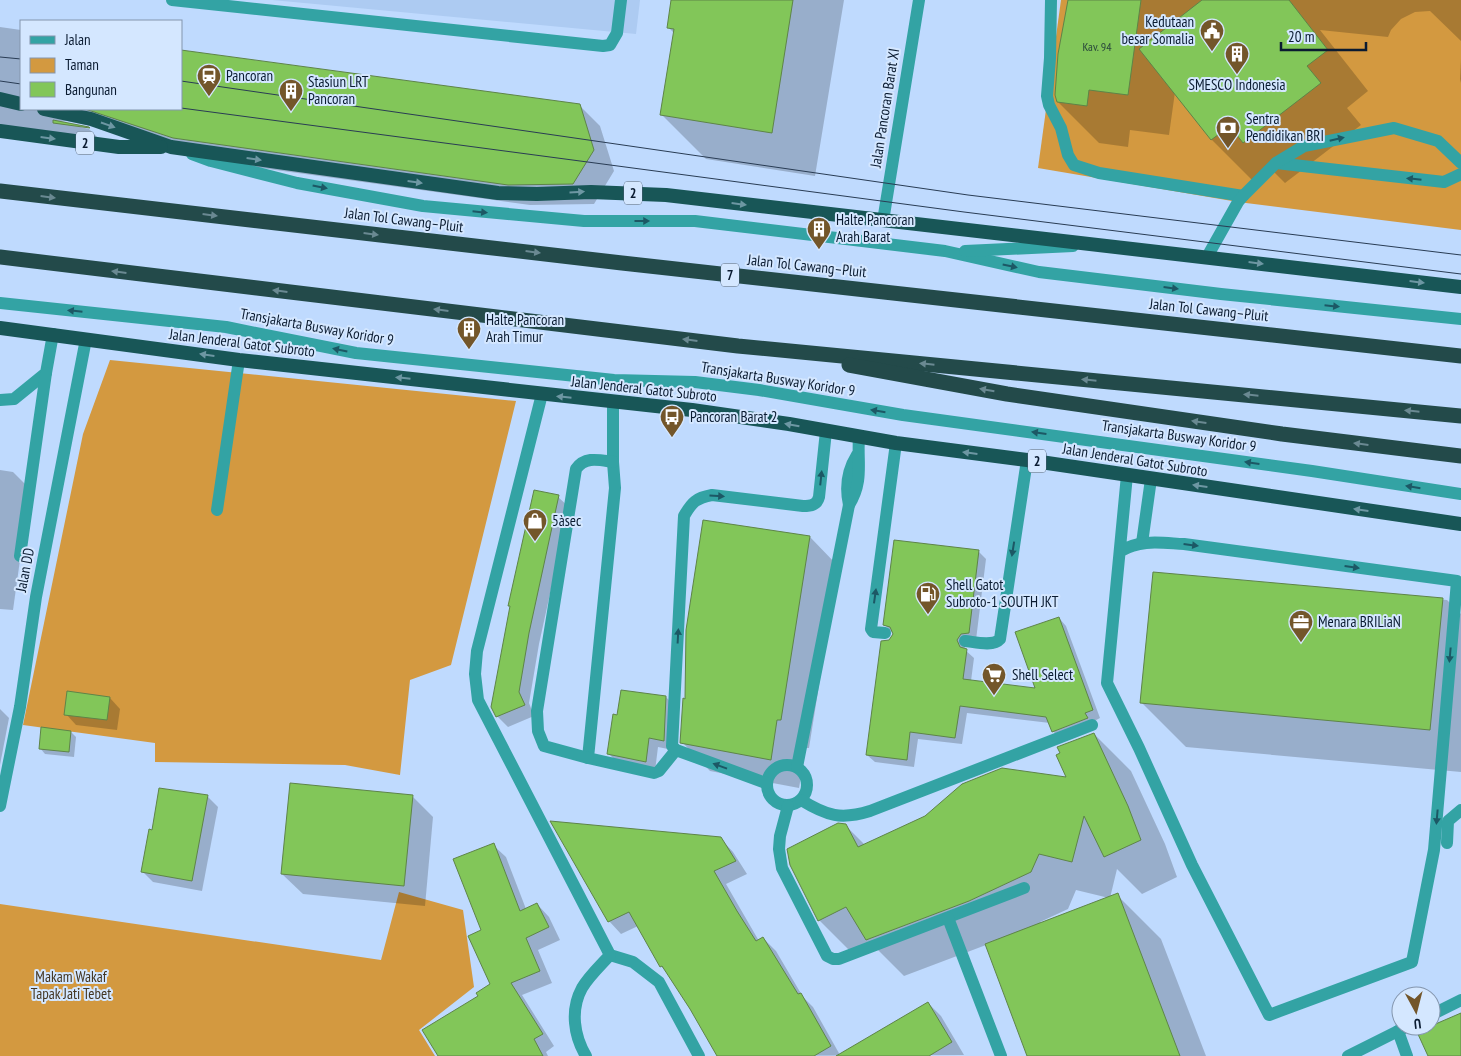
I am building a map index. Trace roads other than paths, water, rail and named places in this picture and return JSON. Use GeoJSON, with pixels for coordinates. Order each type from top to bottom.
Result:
{"type":"FeatureCollection","features":[{"type":"Feature","properties":{"kind":"highway"},"geometry":{"type":"LineString","coordinates":[[0,99],[20,104]]}},
{"type":"Feature","properties":{"kind":"highway","name":"2"},"geometry":{"type":"LineString","coordinates":[[49,110],[91,119],[172,147]]}},
{"type":"Feature","properties":{"kind":"highway","name":"2"},"geometry":{"type":"LineString","coordinates":[[0,131],[120,147],[172,147],[498,193],[591,192],[666,195],[1461,287]]}},
{"type":"Feature","properties":{"kind":"highway","name":"Jalan Tol Cawang–Pluit"},"geometry":{"type":"LineString","coordinates":[[0,191],[641,265],[1461,356]]}},
{"type":"Feature","properties":{"kind":"highway"},"geometry":{"type":"LineString","coordinates":[[0,257],[738,346],[1461,416]]}},
{"type":"Feature","properties":{"kind":"highway","name":"Jalan Jenderal Gatot Subroto"},"geometry":{"type":"LineString","coordinates":[[0,328],[239,360],[692,410],[896,443],[1027,460],[1461,524]]}},
{"type":"Feature","properties":{"kind":"highway"},"geometry":{"type":"LineString","coordinates":[[738,346],[1007,394],[1282,434],[1461,456]]}},
{"type":"Feature","properties":{"kind":"street"},"geometry":{"type":"LineString","coordinates":[[172,0],[603,46],[610,46],[615,39],[621,0]]}},
{"type":"Feature","properties":{"kind":"street","name":"Jalan Pancoran Barat XI"},"geometry":{"type":"LineString","coordinates":[[884,221],[918,0]]}},
{"type":"Feature","properties":{"kind":"street"},"geometry":{"type":"LineString","coordinates":[[1051,0],[1049,105],[1061,128],[1068,155],[1074,165],[1099,173],[1244,196]]}},
{"type":"Feature","properties":{"kind":"street"},"geometry":{"type":"LineString","coordinates":[[1208,257],[1238,202],[1276,163],[1304,146],[1394,128],[1438,141],[1461,163]]}},
{"type":"Feature","properties":{"kind":"street"},"geometry":{"type":"LineString","coordinates":[[172,147],[211,161],[297,183],[423,206],[584,221],[695,221],[945,251],[1039,272],[1221,294],[1461,319]]}},
{"type":"Feature","properties":{"kind":"street"},"geometry":{"type":"LineString","coordinates":[[1276,163],[1444,182],[1461,174]]}},
{"type":"Feature","properties":{"kind":"street"},"geometry":{"type":"LineString","coordinates":[[945,251],[1094,244]]}},
{"type":"Feature","properties":{"kind":"street","name":"Transjakarta Busway Koridor 9"},"geometry":{"type":"LineString","coordinates":[[0,303],[226,327],[356,353],[614,380],[695,382],[759,390],[903,415],[1312,471],[1461,494]]}},
{"type":"Feature","properties":{"kind":"street"},"geometry":{"type":"LineString","coordinates":[[20,556],[53,334]]}},
{"type":"Feature","properties":{"kind":"street","name":"Jalan DD"},"geometry":{"type":"LineString","coordinates":[[0,806],[20,707],[38,588],[86,339]]}},
{"type":"Feature","properties":{"kind":"street"},"geometry":{"type":"LineString","coordinates":[[217,510],[239,360]]}},
{"type":"Feature","properties":{"kind":"street"},"geometry":{"type":"LineString","coordinates":[[0,400],[14,399],[46,373]]}},
{"type":"Feature","properties":{"kind":"street"},"geometry":{"type":"LineString","coordinates":[[542,394],[476,651],[475,674],[478,700],[610,955],[632,962],[659,982],[698,1056]]}},
{"type":"Feature","properties":{"kind":"street"},"geometry":{"type":"LineString","coordinates":[[588,758],[615,488],[613,402]]}},
{"type":"Feature","properties":{"kind":"street"},"geometry":{"type":"LineString","coordinates":[[766,783],[676,750],[672,746],[684,516],[689,506],[699,498],[712,495],[803,506],[814,505],[819,497],[826,431]]}},
{"type":"Feature","properties":{"kind":"street"},"geometry":{"type":"LineString","coordinates":[[796,767],[849,504],[846,492],[850,466],[857,456],[858,437]]}},
{"type":"Feature","properties":{"kind":"street"},"geometry":{"type":"LineString","coordinates":[[884,633],[873,632],[871,626],[896,443]]}},
{"type":"Feature","properties":{"kind":"street"},"geometry":{"type":"LineString","coordinates":[[613,462],[587,460],[580,463],[576,469],[537,711],[538,732],[544,746],[588,758],[654,772],[659,772],[676,750]]}},
{"type":"Feature","properties":{"kind":"street"},"geometry":{"type":"LineString","coordinates":[[965,640],[993,644],[1000,639],[1027,460]]}},
{"type":"Feature","properties":{"kind":"street"},"geometry":{"type":"LineString","coordinates":[[1121,551],[1131,545],[1142,543],[1184,544],[1457,581],[1434,850],[1412,962],[1269,1015],[1192,865],[1107,683],[1128,475]]}},
{"type":"Feature","properties":{"kind":"street"},"geometry":{"type":"LineString","coordinates":[[1142,543],[1151,479]]}},
{"type":"Feature","properties":{"kind":"street"},"geometry":{"type":"LineString","coordinates":[[801,800],[836,816],[852,816],[870,811],[1092,724]]}},
{"type":"Feature","properties":{"kind":"street"},"geometry":{"type":"LineString","coordinates":[[790,764],[802,771],[807,782],[805,794],[801,800],[788,806],[772,800],[767,792],[766,783],[768,777],[777,767],[790,764]]}},
{"type":"Feature","properties":{"kind":"street"},"geometry":{"type":"LineString","coordinates":[[788,806],[780,836],[779,849],[782,868],[827,956],[832,959],[839,959],[1024,888]]}},
{"type":"Feature","properties":{"kind":"street"},"geometry":{"type":"LineString","coordinates":[[1447,843],[1448,821],[1461,810]]}},
{"type":"Feature","properties":{"kind":"street"},"geometry":{"type":"LineString","coordinates":[[948,918],[1001,1056]]}},
{"type":"Feature","properties":{"kind":"street"},"geometry":{"type":"LineString","coordinates":[[586,1056],[580,1046],[575,1029],[575,1010],[582,989],[610,955]]}},
{"type":"Feature","properties":{"kind":"street"},"geometry":{"type":"LineString","coordinates":[[1441,1009],[1461,1000]]}},
{"type":"Feature","properties":{"kind":"street"},"geometry":{"type":"LineString","coordinates":[[1348,1056],[1391,1034]]}},
{"type":"Feature","properties":{"kind":"street"},"geometry":{"type":"LineString","coordinates":[[1404,1036],[1408,1056]]}},
{"type":"Feature","properties":{"kind":"tram line"},"geometry":{"type":"LineString","coordinates":[[0,57],[20,59]]}},
{"type":"Feature","properties":{"kind":"tram line"},"geometry":{"type":"LineString","coordinates":[[0,81],[20,84]]}},
{"type":"Feature","properties":{"kind":"tram line"},"geometry":{"type":"LineString","coordinates":[[182,81],[968,195],[1461,255]]}},
{"type":"Feature","properties":{"kind":"tram line"},"geometry":{"type":"LineString","coordinates":[[182,108],[964,212],[1461,274]]}},
{"type":"Feature","properties":{"kind":"place","name":"Kedutaan besar Somalia"},"geometry":{"type":"Point","coordinates":[1212,52]}},
{"type":"Feature","properties":{"kind":"place","name":"SMESCO Indonesia"},"geometry":{"type":"Point","coordinates":[1237,75]}},
{"type":"Feature","properties":{"kind":"place","name":"Pancoran"},"geometry":{"type":"Point","coordinates":[209,97]}},
{"type":"Feature","properties":{"kind":"place","name":"Stasiun LRT Pancoran"},"geometry":{"type":"Point","coordinates":[291,112]}},
{"type":"Feature","properties":{"kind":"place","name":"Sentra Pendidikan BRI"},"geometry":{"type":"Point","coordinates":[1228,149]}},
{"type":"Feature","properties":{"kind":"place","name":"Halte Pancoran Arah Barat"},"geometry":{"type":"Point","coordinates":[819,250]}},
{"type":"Feature","properties":{"kind":"place","name":"Halte Pancoran Arah Timur"},"geometry":{"type":"Point","coordinates":[469,350]}},
{"type":"Feature","properties":{"kind":"place","name":"Pancoran Barat 2"},"geometry":{"type":"Point","coordinates":[672,438]}},
{"type":"Feature","properties":{"kind":"place","name":"5àsec"},"geometry":{"type":"Point","coordinates":[535,542]}},
{"type":"Feature","properties":{"kind":"place","name":"Shell Gatot Subroto-1 SOUTH JKT"},"geometry":{"type":"Point","coordinates":[928,615]}},
{"type":"Feature","properties":{"kind":"place","name":"Menara BRILiaN"},"geometry":{"type":"Point","coordinates":[1301,643]}},
{"type":"Feature","properties":{"kind":"place","name":"Shell Select"},"geometry":{"type":"Point","coordinates":[994,696]}},
{"type":"Feature","properties":{"kind":"park label","name":"Makam Wakaf Tapak Jati Tebet"},"geometry":{"type":"Point","coordinates":[71,986]}}]}
